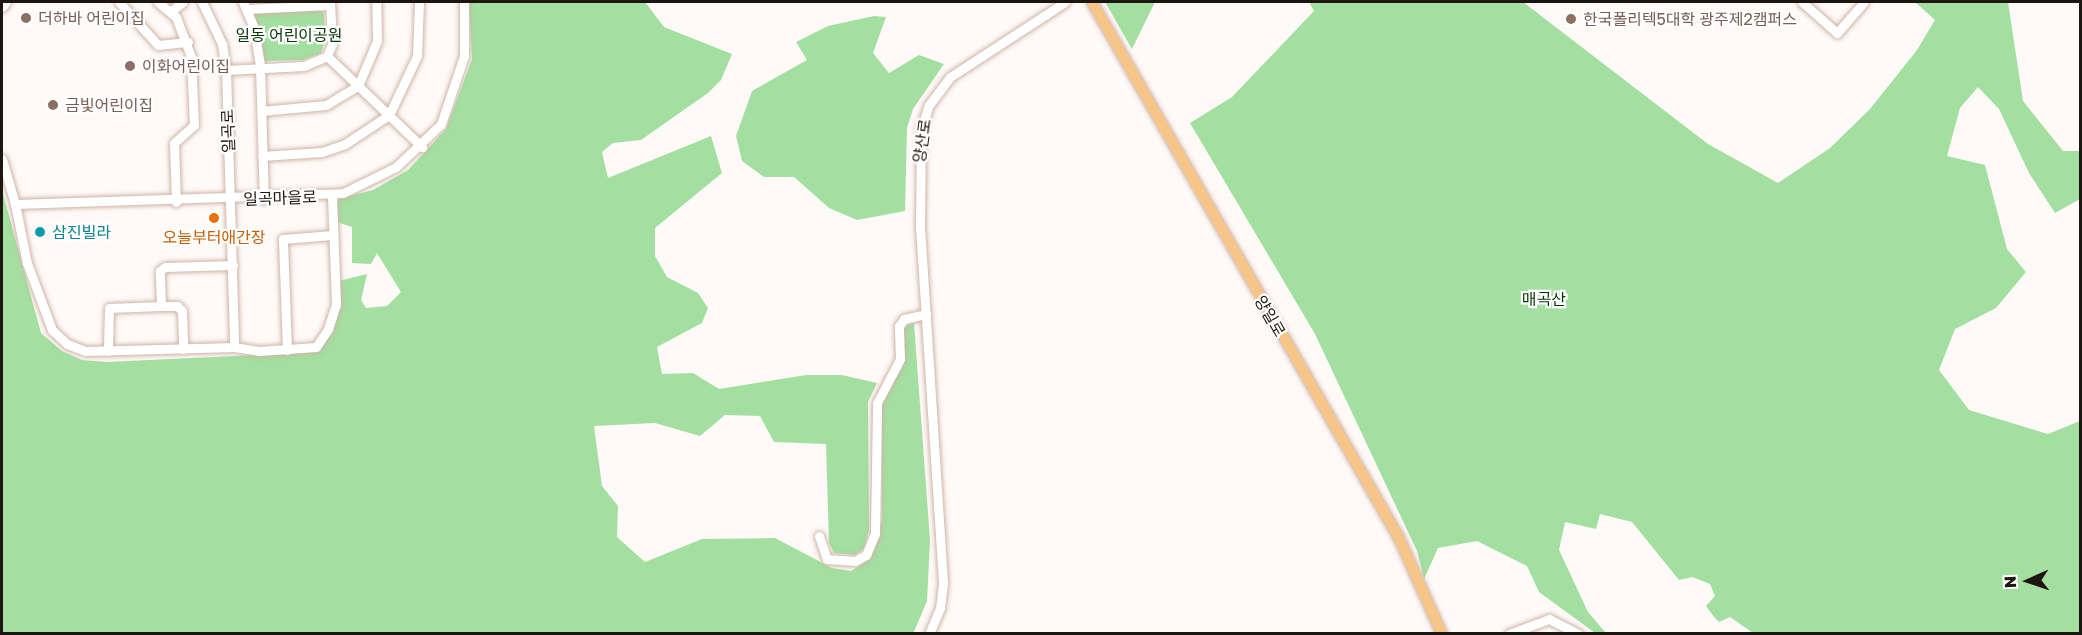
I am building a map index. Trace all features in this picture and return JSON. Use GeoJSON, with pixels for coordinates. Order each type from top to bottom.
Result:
{"type":"FeatureCollection","features":[{"type":"Feature","properties":{"kind":"main road","name":"양일로"},"geometry":{"type":"LineString","coordinates":[[1092,2],[1399,538],[1442,633]]}},
{"type":"Feature","properties":{"kind":"street"},"geometry":{"type":"LineString","coordinates":[[2,7],[6,2]]}},
{"type":"Feature","properties":{"kind":"street"},"geometry":{"type":"LineString","coordinates":[[119,2],[158,45],[188,42]]}},
{"type":"Feature","properties":{"kind":"street"},"geometry":{"type":"LineString","coordinates":[[159,2],[170,12],[188,42],[194,125],[174,143],[176,202]]}},
{"type":"Feature","properties":{"kind":"street"},"geometry":{"type":"LineString","coordinates":[[170,12],[183,2]]}},
{"type":"Feature","properties":{"kind":"street","name":"일곡로"},"geometry":{"type":"LineString","coordinates":[[202,2],[222,44],[226,70],[234,347]]}},
{"type":"Feature","properties":{"kind":"street"},"geometry":{"type":"LineString","coordinates":[[261,111],[309,108],[342,98],[358,86],[377,41],[376,2]]}},
{"type":"Feature","properties":{"kind":"street"},"geometry":{"type":"LineString","coordinates":[[262,156],[322,152],[368,132],[389,115],[417,57],[419,2]]}},
{"type":"Feature","properties":{"kind":"street","name":"일곡마을로"},"geometry":{"type":"LineString","coordinates":[[15,204],[176,202],[332,196],[373,182],[422,147],[441,124],[464,57],[464,2]]}},
{"type":"Feature","properties":{"kind":"street","name":"양산로"},"geometry":{"type":"LineString","coordinates":[[929,633],[940,608],[943,582],[918,152],[929,105],[959,70],[1065,2]]}},
{"type":"Feature","properties":{"kind":"street"},"geometry":{"type":"LineString","coordinates":[[1802,2],[1837,33],[1864,2]]}},
{"type":"Feature","properties":{"kind":"street"},"geometry":{"type":"LineString","coordinates":[[226,70],[260,67],[304,66],[327,56],[332,44],[330,3],[295,6],[245,5],[260,67],[264,199]]}},
{"type":"Feature","properties":{"kind":"street"},"geometry":{"type":"LineString","coordinates":[[327,56],[422,147]]}},
{"type":"Feature","properties":{"kind":"street"},"geometry":{"type":"LineString","coordinates":[[2,159],[15,204],[27,263],[52,330],[67,344],[85,351],[234,347],[287,350],[316,347],[328,329],[336,305],[332,196]]}},
{"type":"Feature","properties":{"kind":"street"},"geometry":{"type":"LineString","coordinates":[[287,350],[283,239],[332,235]]}},
{"type":"Feature","properties":{"kind":"street"},"geometry":{"type":"LineString","coordinates":[[161,306],[160,271],[165,267],[233,265]]}},
{"type":"Feature","properties":{"kind":"street"},"geometry":{"type":"LineString","coordinates":[[108,351],[109,309],[161,306],[177,306],[182,311],[183,349]]}},
{"type":"Feature","properties":{"kind":"street"},"geometry":{"type":"LineString","coordinates":[[819,536],[827,559],[855,561],[866,555],[875,534],[877,403],[900,360],[899,326],[904,318],[926,314]]}},
{"type":"Feature","properties":{"kind":"street"},"geometry":{"type":"LineString","coordinates":[[1509,633],[1549,619],[1578,633]]}},
{"type":"Feature","properties":{"kind":"green space"},"geometry":{"type":"Polygon","coordinates":[[[469,2],[645,2],[664,27],[732,54],[721,80],[708,93],[641,140],[613,143],[602,152],[608,178],[711,136],[722,173],[655,228],[655,256],[667,277],[698,293],[708,308],[702,323],[657,347],[662,374],[693,373],[719,389],[806,375],[842,375],[877,383],[868,402],[869,530],[864,548],[855,555],[834,553],[829,543],[826,444],[774,442],[760,416],[725,415],[700,436],[655,423],[594,426],[602,486],[618,506],[617,537],[645,562],[702,539],[775,538],[832,568],[851,571],[870,559],[882,520],[882,403],[904,364],[902,327],[914,323],[930,540],[927,601],[913,634],[2,633],[2,190],[41,333],[62,351],[82,360],[107,362],[318,352],[333,331],[340,305],[339,281],[367,274],[361,300],[366,308],[387,306],[401,292],[377,253],[371,264],[352,263],[352,227],[337,222],[337,199],[373,190],[408,170],[446,129],[472,59],[469,2]]]}},
{"type":"Feature","properties":{"kind":"green space"},"geometry":{"type":"Polygon","coordinates":[[[1105,2],[1155,2],[1132,49],[1105,2]]]}},
{"type":"Feature","properties":{"kind":"green space","name":"매곡산"},"geometry":{"type":"Polygon","coordinates":[[[1309,2],[1523,2],[1708,144],[1778,183],[1830,148],[1870,109],[1917,50],[1935,20],[1915,2],[2008,2],[2023,101],[2063,151],[2080,151],[2080,199],[2055,213],[2029,173],[1999,109],[1978,87],[1960,108],[1947,156],[1985,165],[2007,249],[2026,272],[1996,308],[1955,329],[1939,370],[1969,410],[2048,434],[2080,421],[2080,633],[1753,633],[1730,617],[1719,622],[1706,606],[1715,596],[1710,584],[1692,577],[1679,580],[1632,522],[1600,514],[1596,529],[1565,522],[1559,550],[1588,612],[1606,633],[1595,633],[1539,592],[1527,566],[1477,541],[1438,548],[1424,579],[1417,551],[1315,334],[1190,123],[1232,97],[1314,11],[1309,2]]]}},
{"type":"Feature","properties":{"kind":"green space","name":"일동 어린이공원"},"geometry":{"type":"Polygon","coordinates":[[[319,8],[324,14],[325,41],[321,53],[303,60],[265,61],[253,16],[258,11],[319,8]]]}},
{"type":"Feature","properties":{"kind":"green space"},"geometry":{"type":"Polygon","coordinates":[[[874,16],[886,17],[873,53],[889,73],[919,55],[944,64],[913,109],[907,128],[905,211],[857,220],[829,208],[794,177],[764,177],[742,161],[736,136],[752,91],[807,60],[796,42],[828,26],[874,16]]]}},
{"type":"Feature","properties":{"kind":"place","name":"더하바 어린이집"},"geometry":{"type":"Point","coordinates":[26,18]}},
{"type":"Feature","properties":{"kind":"place","name":"한국폴리텍5대학 광주제2캠퍼스"},"geometry":{"type":"Point","coordinates":[1571,19]}},
{"type":"Feature","properties":{"kind":"place","name":"이화어린이집"},"geometry":{"type":"Point","coordinates":[130,66]}},
{"type":"Feature","properties":{"kind":"place","name":"금빛어린이집"},"geometry":{"type":"Point","coordinates":[53,105]}},
{"type":"Feature","properties":{"kind":"place","name":"오늘부터애간장"},"geometry":{"type":"Point","coordinates":[214,218]}},
{"type":"Feature","properties":{"kind":"place","name":"삼진빌라"},"geometry":{"type":"Point","coordinates":[40,232]}}]}
